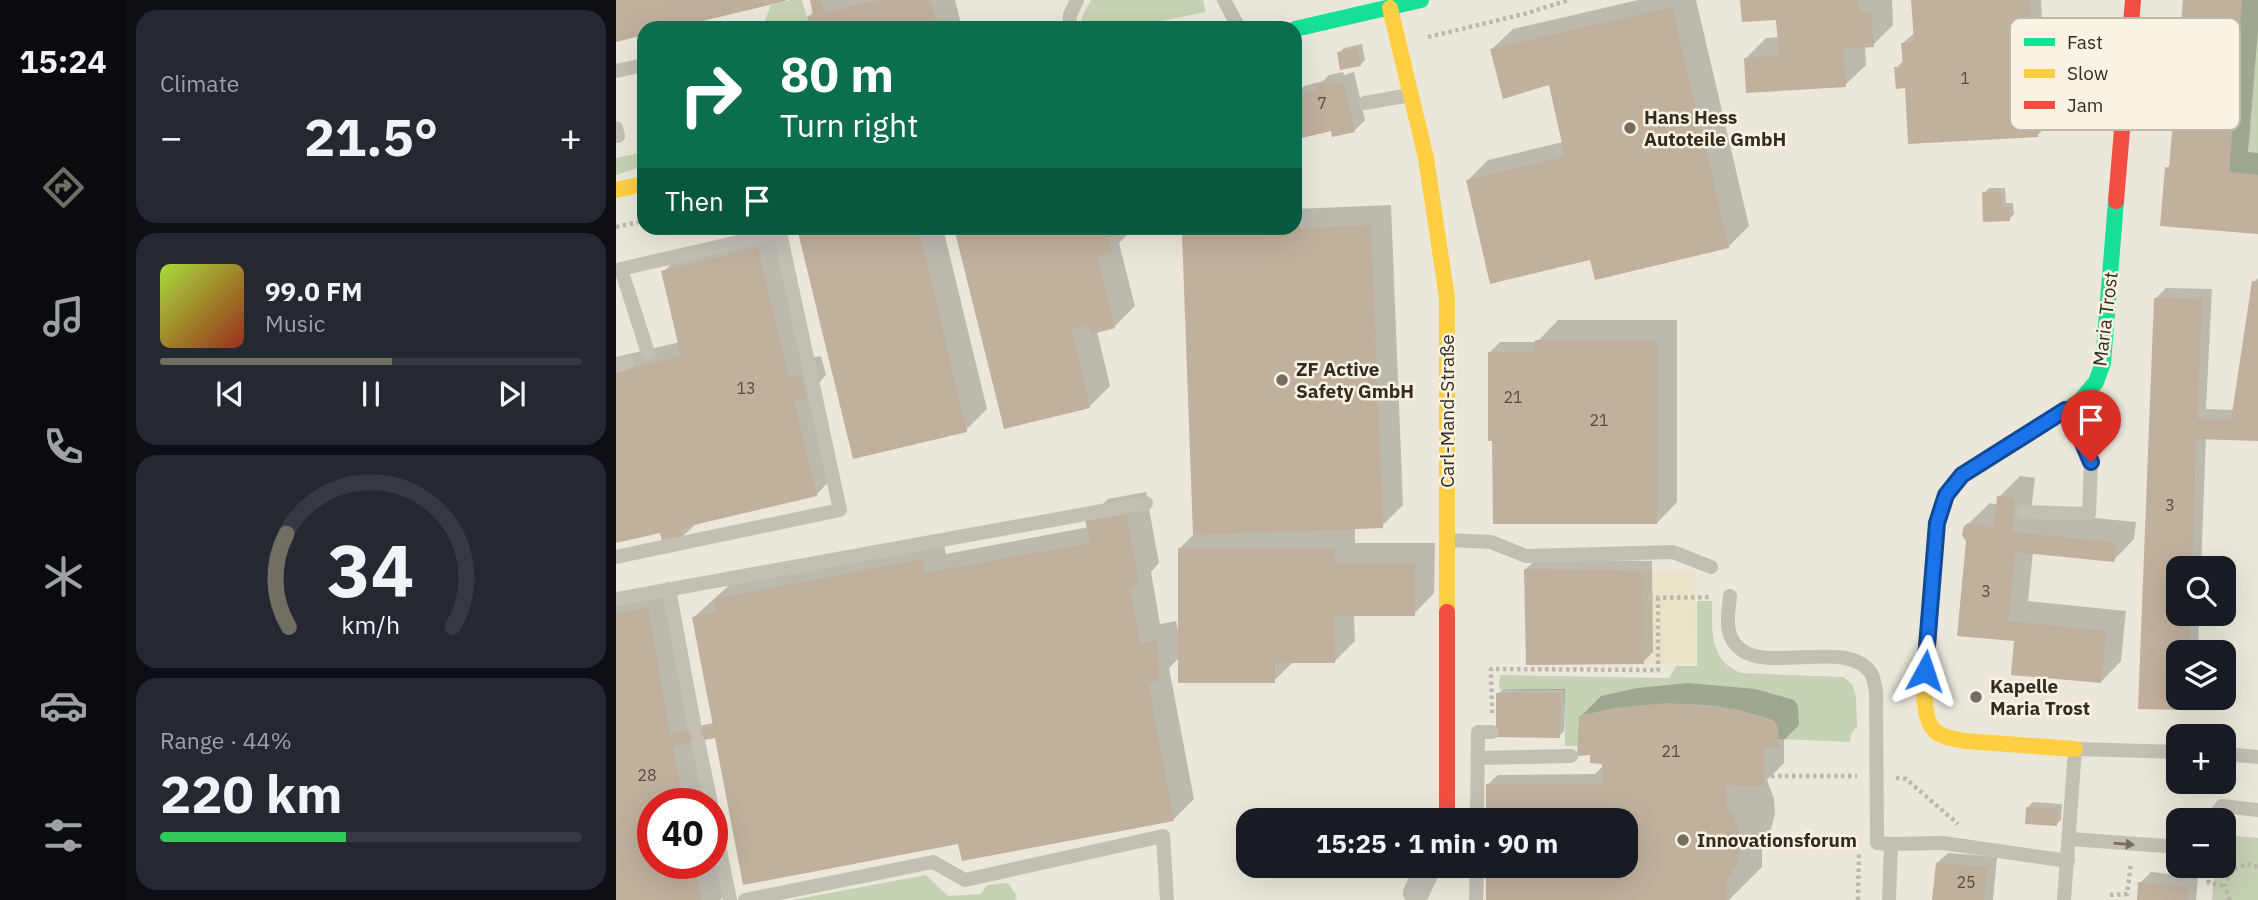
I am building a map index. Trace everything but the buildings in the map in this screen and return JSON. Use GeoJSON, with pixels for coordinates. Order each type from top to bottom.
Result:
{"type":"FeatureCollection","features":[{"type":"Feature","properties":{"kind":"street"},"geometry":{"type":"LineString","coordinates":[[1302,27],[1421,0]]}},
{"type":"Feature","properties":{"kind":"street","name":"Maria Trost"},"geometry":{"type":"LineString","coordinates":[[2132,18],[2133,0]]}},
{"type":"Feature","properties":{"kind":"street","name":"Carl-Mand-Straße"},"geometry":{"type":"LineString","coordinates":[[1390,8],[1426,158],[1447,298],[1447,808]]}},
{"type":"Feature","properties":{"kind":"street","name":"Maria Trost"},"geometry":{"type":"LineString","coordinates":[[2075,749],[1962,741],[1938,734],[1926,719],[1923,696],[1937,523],[1946,495],[1962,475],[2080,401],[2096,382],[2104,363],[2123,130]]}},
{"type":"Feature","properties":{"kind":"street"},"geometry":{"type":"LineString","coordinates":[[616,190],[637,186]]}},
{"type":"Feature","properties":{"kind":"street"},"geometry":{"type":"LineString","coordinates":[[1416,898],[1424,878]]}},
{"type":"Feature","properties":{"kind":"lane"},"geometry":{"type":"LineString","coordinates":[[1070,21],[1077,0]]}},
{"type":"Feature","properties":{"kind":"lane"},"geometry":{"type":"LineString","coordinates":[[1224,0],[1235,21]]}},
{"type":"Feature","properties":{"kind":"lane"},"geometry":{"type":"LineString","coordinates":[[616,71],[637,66]]}},
{"type":"Feature","properties":{"kind":"lane"},"geometry":{"type":"LineString","coordinates":[[1364,103],[1411,95]]}},
{"type":"Feature","properties":{"kind":"lane"},"geometry":{"type":"LineString","coordinates":[[616,128],[616,136]]}},
{"type":"Feature","properties":{"kind":"lane"},"geometry":{"type":"LineString","coordinates":[[648,353],[621,270],[763,235]]}},
{"type":"Feature","properties":{"kind":"lane"},"geometry":{"type":"LineString","coordinates":[[616,557],[840,510],[781,235]]}},
{"type":"Feature","properties":{"kind":"lane"},"geometry":{"type":"LineString","coordinates":[[2023,512],[2089,514],[2091,462],[2065,410]]}},
{"type":"Feature","properties":{"kind":"lane"},"geometry":{"type":"LineString","coordinates":[[616,599],[1146,503]]}},
{"type":"Feature","properties":{"kind":"lane"},"geometry":{"type":"LineString","coordinates":[[1447,540],[1491,542],[1526,556],[1673,552],[1711,567]]}},
{"type":"Feature","properties":{"kind":"lane"},"geometry":{"type":"LineString","coordinates":[[669,589],[708,788]]}},
{"type":"Feature","properties":{"kind":"lane"},"geometry":{"type":"LineString","coordinates":[[1730,596],[1728,626],[1731,638],[1737,647],[1747,653],[1760,657],[1842,658],[1858,662],[1872,675],[1876,691],[1876,775],[1889,900]]}},
{"type":"Feature","properties":{"kind":"lane"},"geometry":{"type":"LineString","coordinates":[[1477,808],[1478,732],[1492,732]]}},
{"type":"Feature","properties":{"kind":"lane"},"geometry":{"type":"LineString","coordinates":[[2064,900],[2075,749]]}},
{"type":"Feature","properties":{"kind":"lane","name":"Maria Trost"},"geometry":{"type":"LineString","coordinates":[[2075,749],[2166,752]]}},
{"type":"Feature","properties":{"kind":"lane"},"geometry":{"type":"LineString","coordinates":[[2236,755],[2258,757]]}},
{"type":"Feature","properties":{"kind":"lane"},"geometry":{"type":"LineString","coordinates":[[1478,758],[1571,756]]}},
{"type":"Feature","properties":{"kind":"lane"},"geometry":{"type":"LineString","coordinates":[[2220,808],[2258,810]]}},
{"type":"Feature","properties":{"kind":"lane"},"geometry":{"type":"LineString","coordinates":[[744,900],[933,862],[965,880],[1163,836],[1167,900]]}},
{"type":"Feature","properties":{"kind":"lane"},"geometry":{"type":"LineString","coordinates":[[2070,839],[2166,846]]}},
{"type":"Feature","properties":{"kind":"lane"},"geometry":{"type":"LineString","coordinates":[[1884,844],[1943,843],[2068,861]]}},
{"type":"Feature","properties":{"kind":"lane"},"geometry":{"type":"LineString","coordinates":[[1476,900],[1477,878]]}},
{"type":"Feature","properties":{"kind":"lane"},"geometry":{"type":"LineString","coordinates":[[726,879],[730,900]]}},
{"type":"Feature","properties":{"kind":"path"},"geometry":{"type":"LineString","coordinates":[[616,228],[637,223]]}},
{"type":"Feature","properties":{"kind":"path"},"geometry":{"type":"LineString","coordinates":[[1642,598],[1730,596]]}},
{"type":"Feature","properties":{"kind":"path"},"geometry":{"type":"LineString","coordinates":[[1492,732],[1491,669],[1658,670],[1658,598]]}},
{"type":"Feature","properties":{"kind":"path"},"geometry":{"type":"LineString","coordinates":[[1764,776],[1858,776],[1858,764]]}},
{"type":"Feature","properties":{"kind":"path"},"geometry":{"type":"LineString","coordinates":[[1876,775],[1906,779],[1958,824],[1971,826]]}},
{"type":"Feature","properties":{"kind":"path"},"geometry":{"type":"LineString","coordinates":[[1858,900],[1859,830]]}},
{"type":"Feature","properties":{"kind":"path"},"geometry":{"type":"LineString","coordinates":[[1740,844],[1884,844]]}},
{"type":"Feature","properties":{"kind":"path"},"geometry":{"type":"LineString","coordinates":[[2110,895],[2127,894],[2133,844]]}},
{"type":"Feature","properties":{"kind":"path"},"geometry":{"type":"LineString","coordinates":[[2230,900],[2225,886],[2232,870],[2248,864],[2258,867]]}},
{"type":"Feature","properties":{"kind":"path"},"geometry":{"type":"LineString","coordinates":[[2209,878],[2210,883],[2225,886]]}},
{"type":"Feature","properties":{"kind":"green space"},"geometry":{"type":"Polygon","coordinates":[[[802,0],[808,21],[765,21],[771,5],[802,0]]]}},
{"type":"Feature","properties":{"kind":"green space"},"geometry":{"type":"Polygon","coordinates":[[[1091,0],[1203,0],[1206,12],[1161,21],[1082,21],[1091,0]]]}},
{"type":"Feature","properties":{"kind":"green space"},"geometry":{"type":"Polygon","coordinates":[[[2242,0],[2258,0],[2258,175],[2229,172],[2232,130],[2240,130],[2242,0]]]}},
{"type":"Feature","properties":{"kind":"green space"},"geometry":{"type":"Polygon","coordinates":[[[637,154],[637,168],[616,175],[616,158],[637,154]]]}},
{"type":"Feature","properties":{"kind":"green space"},"geometry":{"type":"Polygon","coordinates":[[[1697,601],[1712,601],[1715,643],[1723,661],[1731,668],[1742,673],[1843,677],[1852,684],[1856,696],[1857,726],[1851,734],[1850,742],[1778,739],[1777,726],[1767,718],[1734,709],[1668,704],[1579,716],[1578,746],[1565,746],[1564,690],[1499,689],[1500,675],[1669,678],[1676,666],[1697,666],[1697,601]]]}},
{"type":"Feature","properties":{"kind":"green space"},"geometry":{"type":"Polygon","coordinates":[[[2236,836],[2258,838],[2258,900],[2212,900],[2214,878],[2236,878],[2236,836]]]}},
{"type":"Feature","properties":{"kind":"green space"},"geometry":{"type":"Polygon","coordinates":[[[926,875],[948,896],[981,894],[987,885],[1008,883],[1017,896],[1015,900],[792,900],[926,875]]]}},
{"type":"Feature","properties":{"kind":"shaded area"},"geometry":{"type":"Polygon","coordinates":[[[1642,571],[1695,571],[1696,664],[1644,664],[1642,571]]]}},
{"type":"Feature","properties":{"kind":"traffic: fast"},"geometry":{"type":"LineString","coordinates":[[1302,27],[1421,0]]}},
{"type":"Feature","properties":{"kind":"traffic: fast"},"geometry":{"type":"LineString","coordinates":[[1931,598],[1937,523],[1946,495],[1962,475],[2080,401],[2096,382],[2103,363],[2116,201]]}},
{"type":"Feature","properties":{"kind":"traffic: slow"},"geometry":{"type":"LineString","coordinates":[[1390,8],[1426,158],[1447,298],[1447,612]]}},
{"type":"Feature","properties":{"kind":"traffic: slow"},"geometry":{"type":"LineString","coordinates":[[616,190],[637,186]]}},
{"type":"Feature","properties":{"kind":"traffic: slow"},"geometry":{"type":"LineString","coordinates":[[1931,598],[1924,688],[1925,706],[1935,731],[1945,737],[1965,741],[2075,749]]}},
{"type":"Feature","properties":{"kind":"traffic: jam"},"geometry":{"type":"LineString","coordinates":[[2131,18],[2133,0]]}},
{"type":"Feature","properties":{"kind":"traffic: jam"},"geometry":{"type":"LineString","coordinates":[[2116,201],[2122,130]]}},
{"type":"Feature","properties":{"kind":"traffic: jam"},"geometry":{"type":"LineString","coordinates":[[1447,612],[1447,808]]}},
{"type":"Feature","properties":{"kind":"place","name":"Hans Hess Autoteile GmbH"},"geometry":{"type":"Point","coordinates":[1630,128]}},
{"type":"Feature","properties":{"kind":"place","name":"ZF Active Safety GmbH"},"geometry":{"type":"Point","coordinates":[1282,380]}},
{"type":"Feature","properties":{"kind":"place","name":"Kapelle Maria Trost"},"geometry":{"type":"Point","coordinates":[1976,697]}},
{"type":"Feature","properties":{"kind":"place","name":"Innovationsforum"},"geometry":{"type":"Point","coordinates":[1683,840]}},
{"type":"Feature","properties":{"kind":"route"},"geometry":{"type":"LineString","coordinates":[[1925,671],[1937,523],[1946,495],[1962,475],[2065,410],[2091,462]]}}]}
